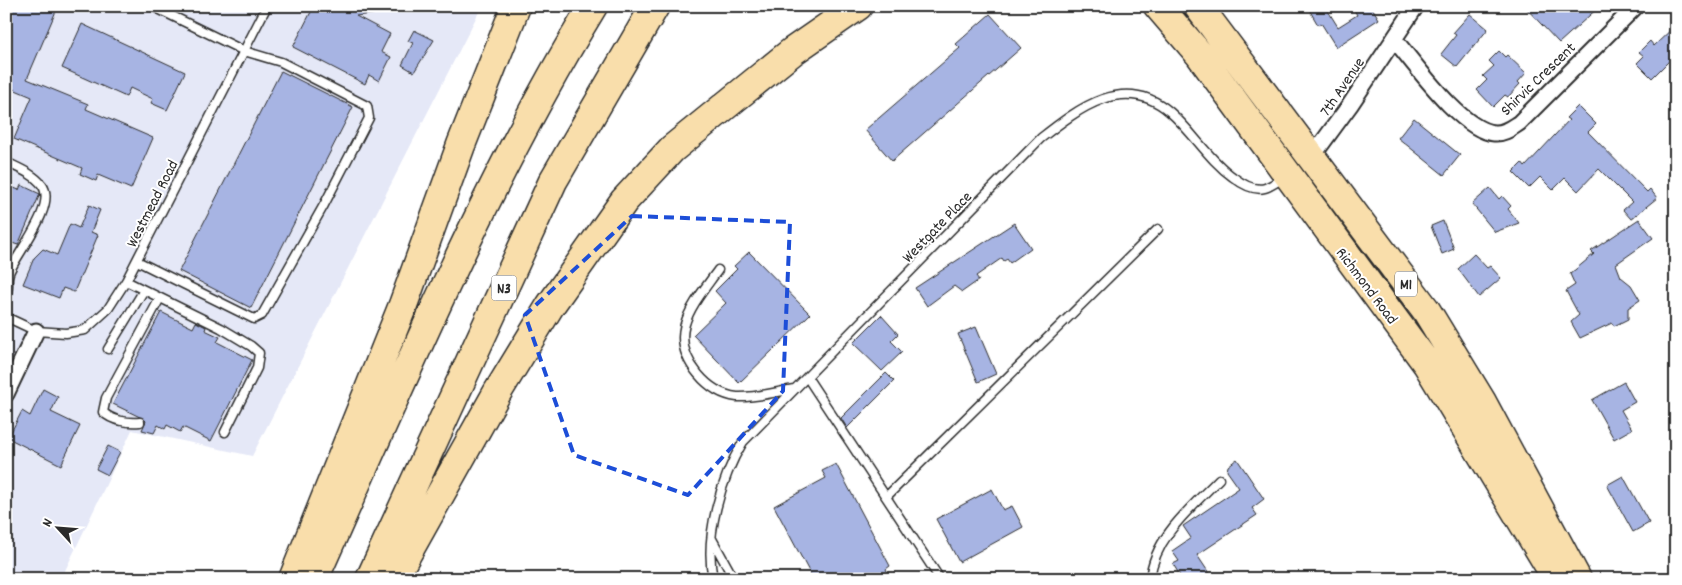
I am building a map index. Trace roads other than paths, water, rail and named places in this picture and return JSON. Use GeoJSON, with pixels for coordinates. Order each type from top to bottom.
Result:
{"type":"FeatureCollection","features":[{"type":"Feature","properties":{"kind":"highway"},"geometry":{"type":"LineString","coordinates":[[293,579],[403,305],[461,146],[516,6]]}},
{"type":"Feature","properties":{"kind":"highway"},"geometry":{"type":"LineString","coordinates":[[314,579],[461,251],[511,149],[559,61],[593,6]]}},
{"type":"Feature","properties":{"kind":"highway","name":"N3"},"geometry":{"type":"LineString","coordinates":[[370,579],[553,181],[655,6]]}},
{"type":"Feature","properties":{"kind":"highway"},"geometry":{"type":"LineString","coordinates":[[393,579],[497,394],[545,314],[624,202],[679,143],[793,51],[858,6]]}},
{"type":"Feature","properties":{"kind":"highway","name":"Richmond Road"},"geometry":{"type":"LineString","coordinates":[[1158,6],[1200,55],[1287,176],[1427,364],[1557,579]]}},
{"type":"Feature","properties":{"kind":"highway","name":"Richmond Road"},"geometry":{"type":"LineString","coordinates":[[1198,6],[1311,160],[1426,310],[1451,349],[1577,579]]}},
{"type":"Feature","properties":{"kind":"street","name":"7th Avenue"},"geometry":{"type":"LineString","coordinates":[[1287,176],[1311,160],[1416,6]]}},
{"type":"Feature","properties":{"kind":"street","name":"Shirvic Crescent"},"geometry":{"type":"LineString","coordinates":[[1394,39],[1459,115],[1482,130],[1495,134],[1507,131],[1519,123],[1636,6]]}},
{"type":"Feature","properties":{"kind":"street"},"geometry":{"type":"LineString","coordinates":[[6,394],[36,331]]}},
{"type":"Feature","properties":{"kind":"lane"},"geometry":{"type":"LineString","coordinates":[[137,261],[254,319],[262,315],[324,205],[369,118],[367,106],[281,62],[244,50],[152,6]]}},
{"type":"Feature","properties":{"kind":"lane","name":"Westmead Road"},"geometry":{"type":"LineString","coordinates":[[6,317],[36,331],[66,333],[85,330],[108,309],[137,261],[267,6]]}},
{"type":"Feature","properties":{"kind":"lane","name":"Westgate Place"},"geometry":{"type":"LineString","coordinates":[[713,579],[710,563],[712,539],[723,484],[732,459],[743,442],[1041,138],[1084,106],[1102,99],[1124,95],[1137,95],[1152,100],[1170,112],[1216,164],[1250,187],[1265,188],[1287,176]]}},
{"type":"Feature","properties":{"kind":"lane"},"geometry":{"type":"LineString","coordinates":[[6,162],[42,185],[46,195],[32,236],[7,274],[10,287],[6,295]]}},
{"type":"Feature","properties":{"kind":"lane"},"geometry":{"type":"LineString","coordinates":[[886,497],[1158,229]]}},
{"type":"Feature","properties":{"kind":"lane"},"geometry":{"type":"LineString","coordinates":[[718,270],[684,322],[681,337],[686,358],[705,382],[723,393],[744,397],[794,389]]}},
{"type":"Feature","properties":{"kind":"lane"},"geometry":{"type":"LineString","coordinates":[[126,281],[229,333],[252,346],[259,353],[257,368],[225,432]]}},
{"type":"Feature","properties":{"kind":"lane"},"geometry":{"type":"LineString","coordinates":[[108,349],[144,290]]}},
{"type":"Feature","properties":{"kind":"lane"},"geometry":{"type":"LineString","coordinates":[[140,422],[131,423],[108,417],[103,412],[106,398],[160,298]]}},
{"type":"Feature","properties":{"kind":"lane"},"geometry":{"type":"LineString","coordinates":[[807,377],[940,579]]}},
{"type":"Feature","properties":{"kind":"lane"},"geometry":{"type":"LineString","coordinates":[[1150,579],[1158,551],[1164,539],[1219,479]]}},
{"type":"Feature","properties":{"kind":"lane"},"geometry":{"type":"LineString","coordinates":[[712,539],[734,579]]}}]}
